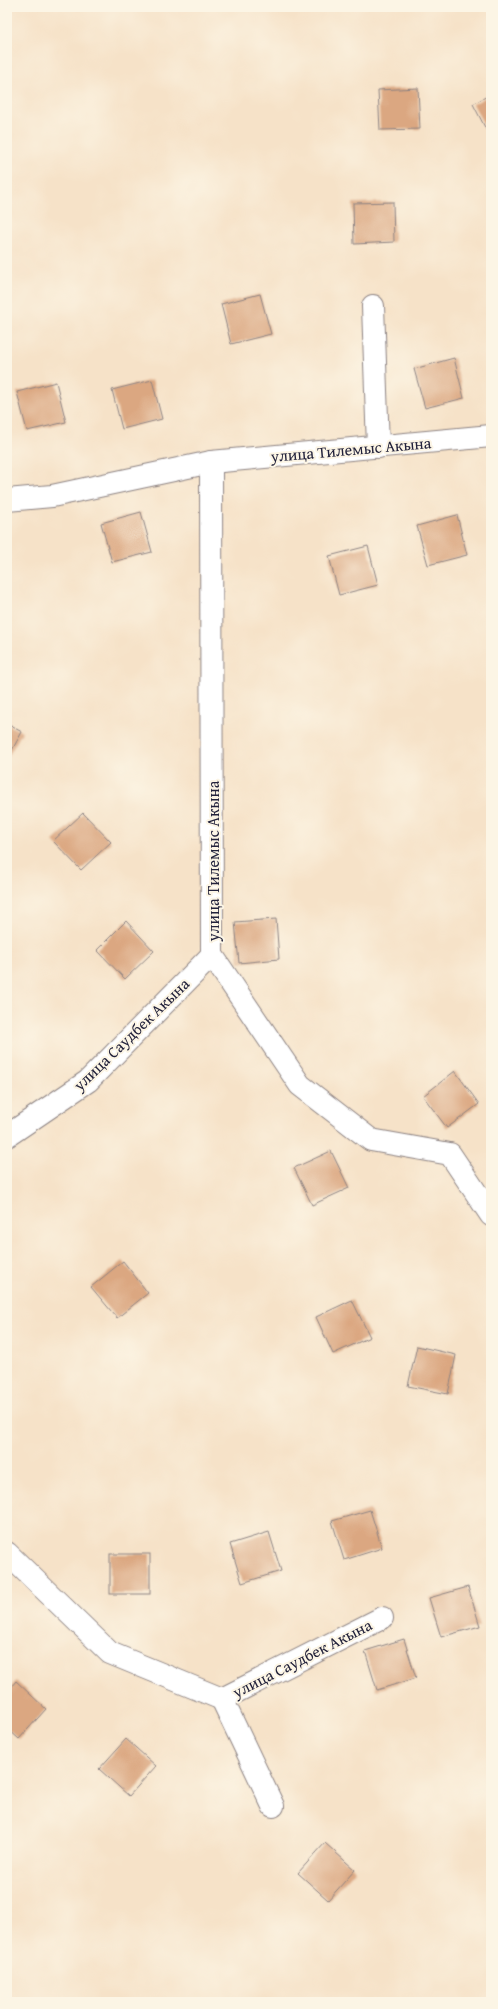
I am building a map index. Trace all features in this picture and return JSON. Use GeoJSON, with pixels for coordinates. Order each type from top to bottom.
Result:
{"type":"FeatureCollection","features":[{"type":"Feature","properties":{"kind":"street"},"geometry":{"type":"LineString","coordinates":[[373,306],[378,447]]}},
{"type":"Feature","properties":{"kind":"street","name":"улица Тилемыс Акына"},"geometry":{"type":"LineString","coordinates":[[7,500],[52,496],[211,462],[491,436]]}},
{"type":"Feature","properties":{"kind":"street","name":"улица Тилемыс Акына"},"geometry":{"type":"LineString","coordinates":[[211,462],[212,955],[300,1085],[371,1140],[450,1154],[491,1215]]}},
{"type":"Feature","properties":{"kind":"street","name":"улица Саудбек Акына"},"geometry":{"type":"LineString","coordinates":[[7,1136],[88,1081],[212,955]]}},
{"type":"Feature","properties":{"kind":"street","name":"улица Саудбек Акына"},"geometry":{"type":"LineString","coordinates":[[7,1553],[110,1652],[222,1698],[382,1618]]}},
{"type":"Feature","properties":{"kind":"street"},"geometry":{"type":"LineString","coordinates":[[222,1698],[273,1806]]}},
{"type":"Feature","properties":{"kind":"building"},"geometry":{"type":"Polygon","coordinates":[[[418,88],[420,129],[380,130],[378,90],[418,88]]]}},
{"type":"Feature","properties":{"kind":"building"},"geometry":{"type":"Polygon","coordinates":[[[491,94],[491,139],[473,104],[491,94]]]}},
{"type":"Feature","properties":{"kind":"building"},"geometry":{"type":"Polygon","coordinates":[[[393,202],[394,242],[354,244],[353,203],[393,202]]]}},
{"type":"Feature","properties":{"kind":"building"},"geometry":{"type":"Polygon","coordinates":[[[260,294],[271,334],[231,344],[221,304],[260,294]]]}},
{"type":"Feature","properties":{"kind":"building"},"geometry":{"type":"Polygon","coordinates":[[[454,358],[464,398],[425,408],[414,369],[454,358]]]}},
{"type":"Feature","properties":{"kind":"building"},"geometry":{"type":"Polygon","coordinates":[[[152,380],[162,419],[122,429],[112,390],[152,380]]]}},
{"type":"Feature","properties":{"kind":"building"},"geometry":{"type":"Polygon","coordinates":[[[56,382],[66,422],[27,431],[17,392],[56,382]]]}},
{"type":"Feature","properties":{"kind":"building"},"geometry":{"type":"Polygon","coordinates":[[[141,512],[152,552],[112,562],[101,523],[141,512]]]}},
{"type":"Feature","properties":{"kind":"building"},"geometry":{"type":"Polygon","coordinates":[[[457,515],[467,555],[428,565],[417,526],[457,515]]]}},
{"type":"Feature","properties":{"kind":"building"},"geometry":{"type":"Polygon","coordinates":[[[368,546],[378,585],[339,595],[329,556],[368,546]]]}},
{"type":"Feature","properties":{"kind":"building"},"geometry":{"type":"Polygon","coordinates":[[[7,724],[22,732],[7,759],[7,724]]]}},
{"type":"Feature","properties":{"kind":"building"},"geometry":{"type":"Polygon","coordinates":[[[83,813],[111,842],[81,870],[53,841],[83,813]]]}},
{"type":"Feature","properties":{"kind":"building"},"geometry":{"type":"Polygon","coordinates":[[[276,919],[279,959],[239,963],[235,922],[276,919]]]}},
{"type":"Feature","properties":{"kind":"building"},"geometry":{"type":"Polygon","coordinates":[[[126,921],[154,951],[125,979],[97,950],[126,921]]]}},
{"type":"Feature","properties":{"kind":"building"},"geometry":{"type":"Polygon","coordinates":[[[455,1071],[479,1104],[447,1128],[423,1096],[455,1071]]]}},
{"type":"Feature","properties":{"kind":"building"},"geometry":{"type":"Polygon","coordinates":[[[331,1151],[349,1188],[312,1205],[294,1168],[331,1151]]]}},
{"type":"Feature","properties":{"kind":"building"},"geometry":{"type":"Polygon","coordinates":[[[123,1261],[148,1293],[117,1318],[91,1287],[123,1261]]]}},
{"type":"Feature","properties":{"kind":"building"},"geometry":{"type":"Polygon","coordinates":[[[352,1300],[370,1337],[333,1354],[316,1317],[352,1300]]]}},
{"type":"Feature","properties":{"kind":"building"},"geometry":{"type":"Polygon","coordinates":[[[417,1346],[456,1355],[448,1394],[408,1386],[417,1346]]]}},
{"type":"Feature","properties":{"kind":"building"},"geometry":{"type":"Polygon","coordinates":[[[370,1510],[382,1548],[344,1560],[332,1521],[370,1510]]]}},
{"type":"Feature","properties":{"kind":"building"},"geometry":{"type":"Polygon","coordinates":[[[269,1532],[281,1571],[242,1583],[230,1544],[269,1532]]]}},
{"type":"Feature","properties":{"kind":"building"},"geometry":{"type":"Polygon","coordinates":[[[110,1554],[150,1554],[150,1594],[110,1594],[110,1554]]]}},
{"type":"Feature","properties":{"kind":"building"},"geometry":{"type":"Polygon","coordinates":[[[468,1587],[480,1626],[441,1637],[429,1598],[468,1587]]]}},
{"type":"Feature","properties":{"kind":"building"},"geometry":{"type":"Polygon","coordinates":[[[404,1639],[416,1678],[377,1690],[365,1651],[404,1639]]]}},
{"type":"Feature","properties":{"kind":"building"},"geometry":{"type":"Polygon","coordinates":[[[16,1681],[46,1709],[19,1739],[7,1728],[7,1692],[16,1681]]]}},
{"type":"Feature","properties":{"kind":"building"},"geometry":{"type":"Polygon","coordinates":[[[126,1739],[156,1766],[129,1796],[99,1769],[126,1739]]]}},
{"type":"Feature","properties":{"kind":"building"},"geometry":{"type":"Polygon","coordinates":[[[325,1843],[355,1870],[328,1900],[298,1873],[325,1843]]]}}]}
